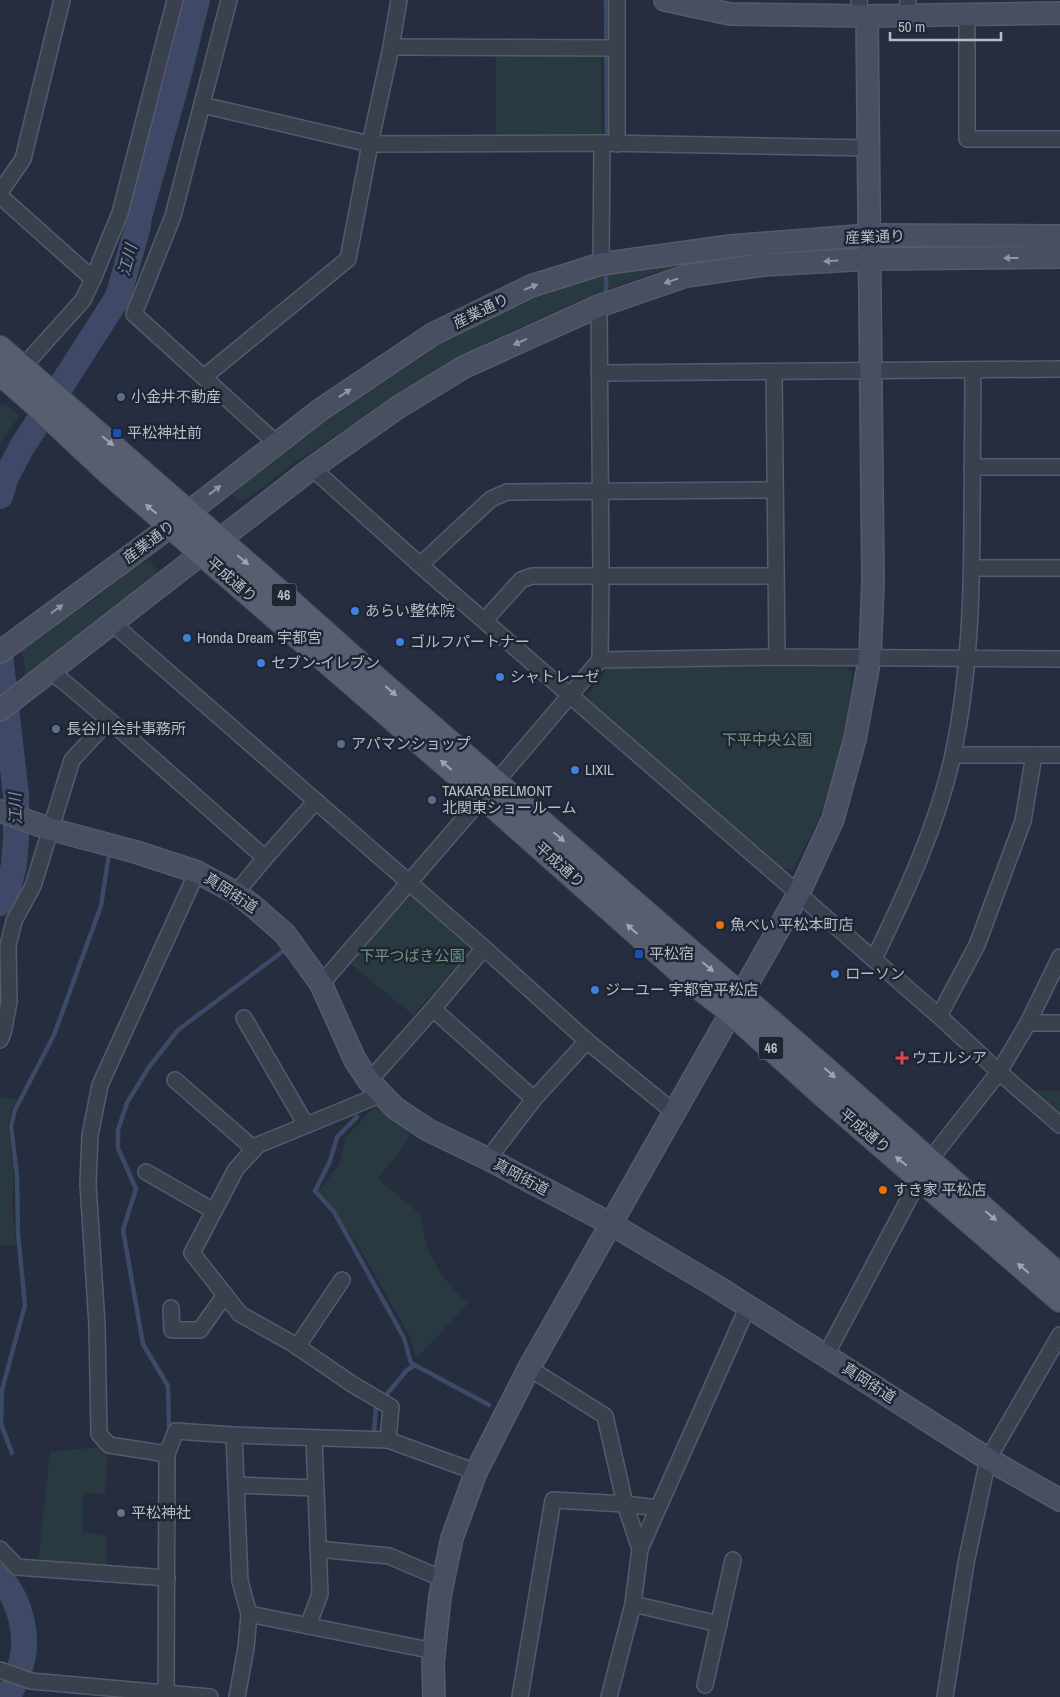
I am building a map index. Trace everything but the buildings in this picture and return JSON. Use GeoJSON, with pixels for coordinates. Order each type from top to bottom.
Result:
{"type":"FeatureCollection","features":[{"type":"Feature","properties":{"kind":"main road","name":"46"},"geometry":{"type":"LineString","coordinates":[[0,348],[8,378]]}},
{"type":"Feature","properties":{"kind":"main road","name":"平成通り"},"geometry":{"type":"LineString","coordinates":[[8,378],[37,393],[211,548],[736,1004],[822,1094],[924,1170],[1060,1276]]}},
{"type":"Feature","properties":{"kind":"main road","name":"平成通り"},"geometry":{"type":"LineString","coordinates":[[924,1170],[1060,1300]]}},
{"type":"Feature","properties":{"kind":"street"},"geometry":{"type":"LineString","coordinates":[[0,192],[23,159],[62,0]]}},
{"type":"Feature","properties":{"kind":"street"},"geometry":{"type":"LineString","coordinates":[[8,378],[84,300],[120,213],[175,0]]}},
{"type":"Feature","properties":{"kind":"street"},"geometry":{"type":"LineString","coordinates":[[229,0],[173,216],[134,314],[276,443]]}},
{"type":"Feature","properties":{"kind":"street"},"geometry":{"type":"LineString","coordinates":[[204,377],[348,259],[399,0]]}},
{"type":"Feature","properties":{"kind":"street"},"geometry":{"type":"LineString","coordinates":[[617,0],[617,144]]}},
{"type":"Feature","properties":{"kind":"street"},"geometry":{"type":"LineString","coordinates":[[665,0],[730,14],[907,7],[967,13],[1060,13]]}},
{"type":"Feature","properties":{"kind":"street"},"geometry":{"type":"LineString","coordinates":[[434,1697],[434,1652],[443,1579],[452,1538],[476,1472],[530,1368],[799,894],[832,819],[855,739],[870,657],[873,582],[870,148],[862,10]]}},
{"type":"Feature","properties":{"kind":"street"},"geometry":{"type":"LineString","coordinates":[[967,13],[967,139],[1060,139]]}},
{"type":"Feature","properties":{"kind":"street"},"geometry":{"type":"LineString","coordinates":[[391,47],[617,48]]}},
{"type":"Feature","properties":{"kind":"street"},"geometry":{"type":"LineString","coordinates":[[202,105],[370,144],[617,144],[870,148]]}},
{"type":"Feature","properties":{"kind":"street"},"geometry":{"type":"LineString","coordinates":[[601,264],[602,144]]}},
{"type":"Feature","properties":{"kind":"street"},"geometry":{"type":"LineString","coordinates":[[0,196],[93,279]]}},
{"type":"Feature","properties":{"kind":"street","name":"産業通り"},"geometry":{"type":"LineString","coordinates":[[0,652],[179,519],[320,410],[433,334],[531,286],[601,264],[731,246],[871,235],[1060,236]]}},
{"type":"Feature","properties":{"kind":"street","name":"産業通り"},"geometry":{"type":"LineString","coordinates":[[0,710],[312,468],[397,408],[464,367],[599,306],[686,276],[762,265],[871,259],[1060,257]]}},
{"type":"Feature","properties":{"kind":"street"},"geometry":{"type":"LineString","coordinates":[[321,984],[600,660],[599,306]]}},
{"type":"Feature","properties":{"kind":"street"},"geometry":{"type":"LineString","coordinates":[[599,374],[1060,369]]}},
{"type":"Feature","properties":{"kind":"street"},"geometry":{"type":"LineString","coordinates":[[874,958],[903,900],[935,822],[953,755],[962,705],[968,657],[972,568],[973,370]]}},
{"type":"Feature","properties":{"kind":"street"},"geometry":{"type":"LineString","coordinates":[[774,372],[777,657]]}},
{"type":"Feature","properties":{"kind":"street"},"geometry":{"type":"LineString","coordinates":[[972,467],[1060,467]]}},
{"type":"Feature","properties":{"kind":"street"},"geometry":{"type":"LineString","coordinates":[[312,468],[420,565],[874,958],[1060,1125]]}},
{"type":"Feature","properties":{"kind":"street"},"geometry":{"type":"LineString","coordinates":[[420,565],[492,499],[507,492],[775,490]]}},
{"type":"Feature","properties":{"kind":"street"},"geometry":{"type":"LineString","coordinates":[[972,568],[1060,568]]}},
{"type":"Feature","properties":{"kind":"street"},"geometry":{"type":"LineString","coordinates":[[485,620],[521,580],[532,576],[776,576]]}},
{"type":"Feature","properties":{"kind":"street"},"geometry":{"type":"LineString","coordinates":[[112,623],[484,948],[587,1041],[675,1113]]}},
{"type":"Feature","properties":{"kind":"street"},"geometry":{"type":"LineString","coordinates":[[600,660],[777,657],[1060,659]]}},
{"type":"Feature","properties":{"kind":"street"},"geometry":{"type":"LineString","coordinates":[[50,672],[109,720],[265,858]]}},
{"type":"Feature","properties":{"kind":"street"},"geometry":{"type":"LineString","coordinates":[[0,1040],[9,1002],[8,946],[14,921],[33,886],[43,826],[72,760],[109,720]]}},
{"type":"Feature","properties":{"kind":"street"},"geometry":{"type":"LineString","coordinates":[[953,755],[1060,755]]}},
{"type":"Feature","properties":{"kind":"street"},"geometry":{"type":"LineString","coordinates":[[939,1016],[976,945],[1024,821],[1034,755]]}},
{"type":"Feature","properties":{"kind":"street"},"geometry":{"type":"LineString","coordinates":[[236,893],[316,801]]}},
{"type":"Feature","properties":{"kind":"street","name":"真岡街道"},"geometry":{"type":"LineString","coordinates":[[0,811],[43,826],[136,852],[197,872],[236,893],[285,934],[321,984],[354,1060],[395,1108],[428,1130],[488,1159],[611,1224],[748,1306],[988,1459],[1060,1500]]}},
{"type":"Feature","properties":{"kind":"street"},"geometry":{"type":"LineString","coordinates":[[167,1454],[109,1445],[99,1434],[97,1325],[88,1184],[90,1135],[100,1085],[197,872]]}},
{"type":"Feature","properties":{"kind":"street"},"geometry":{"type":"LineString","coordinates":[[388,1440],[391,1407],[352,1384],[298,1347],[240,1314],[192,1253],[236,1169],[254,1149],[258,1145],[306,1125],[376,1088],[433,1009],[484,948]]}},
{"type":"Feature","properties":{"kind":"street"},"geometry":{"type":"LineString","coordinates":[[826,1355],[924,1170],[999,1072],[1028,1023],[1060,957]]}},
{"type":"Feature","properties":{"kind":"street"},"geometry":{"type":"LineString","coordinates":[[433,1009],[534,1099]]}},
{"type":"Feature","properties":{"kind":"street"},"geometry":{"type":"LineString","coordinates":[[244,1018],[306,1125]]}},
{"type":"Feature","properties":{"kind":"street"},"geometry":{"type":"LineString","coordinates":[[1028,1023],[1060,1023]]}},
{"type":"Feature","properties":{"kind":"street"},"geometry":{"type":"LineString","coordinates":[[488,1159],[534,1099],[587,1041]]}},
{"type":"Feature","properties":{"kind":"street"},"geometry":{"type":"LineString","coordinates":[[175,1080],[254,1149]]}},
{"type":"Feature","properties":{"kind":"street"},"geometry":{"type":"LineString","coordinates":[[146,1172],[214,1212]]}},
{"type":"Feature","properties":{"kind":"street"},"geometry":{"type":"LineString","coordinates":[[298,1347],[342,1280]]}},
{"type":"Feature","properties":{"kind":"street"},"geometry":{"type":"LineString","coordinates":[[171,1308],[172,1330],[200,1330],[225,1294]]}},
{"type":"Feature","properties":{"kind":"street"},"geometry":{"type":"LineString","coordinates":[[609,1697],[633,1604],[640,1549],[748,1306]]}},
{"type":"Feature","properties":{"kind":"street"},"geometry":{"type":"LineString","coordinates":[[945,1697],[966,1563],[988,1459],[1060,1336]]}},
{"type":"Feature","properties":{"kind":"street"},"geometry":{"type":"LineString","coordinates":[[530,1368],[606,1416],[624,1504],[640,1549]]}},
{"type":"Feature","properties":{"kind":"street"},"geometry":{"type":"LineString","coordinates":[[166,1694],[167,1454],[176,1431],[234,1435],[388,1440],[476,1472]]}},
{"type":"Feature","properties":{"kind":"street"},"geometry":{"type":"LineString","coordinates":[[234,1435],[240,1581],[249,1614],[246,1648],[236,1697]]}},
{"type":"Feature","properties":{"kind":"street"},"geometry":{"type":"LineString","coordinates":[[308,1626],[320,1594],[314,1438]]}},
{"type":"Feature","properties":{"kind":"street"},"geometry":{"type":"LineString","coordinates":[[236,1485],[316,1488]]}},
{"type":"Feature","properties":{"kind":"street"},"geometry":{"type":"LineString","coordinates":[[520,1697],[553,1500],[658,1508]]}},
{"type":"Feature","properties":{"kind":"street"},"geometry":{"type":"LineString","coordinates":[[0,1549],[17,1566],[167,1578]]}},
{"type":"Feature","properties":{"kind":"street"},"geometry":{"type":"LineString","coordinates":[[318,1549],[389,1556],[443,1579]]}},
{"type":"Feature","properties":{"kind":"street"},"geometry":{"type":"LineString","coordinates":[[705,1685],[733,1560]]}},
{"type":"Feature","properties":{"kind":"street"},"geometry":{"type":"LineString","coordinates":[[633,1604],[719,1624]]}},
{"type":"Feature","properties":{"kind":"street"},"geometry":{"type":"LineString","coordinates":[[249,1614],[434,1652]]}},
{"type":"Feature","properties":{"kind":"street"},"geometry":{"type":"LineString","coordinates":[[0,1670],[31,1681],[210,1697]]}},
{"type":"Feature","properties":{"kind":"green space"},"geometry":{"type":"Polygon","coordinates":[[[601,53],[602,137],[496,137],[496,55],[601,53]]]}},
{"type":"Feature","properties":{"kind":"green space"},"geometry":{"type":"Polygon","coordinates":[[[837,250],[706,261],[654,273],[611,288],[490,341],[428,376],[295,462],[251,497],[238,502],[228,490],[306,425],[497,306],[613,270],[693,258],[837,250]]]}},
{"type":"Feature","properties":{"kind":"green space"},"geometry":{"type":"Polygon","coordinates":[[[6,404],[19,416],[0,444],[0,405],[6,404]]]}},
{"type":"Feature","properties":{"kind":"green space"},"geometry":{"type":"Polygon","coordinates":[[[149,560],[159,573],[148,584],[23,680],[25,664],[19,649],[92,601],[134,568],[149,560]]]}},
{"type":"Feature","properties":{"kind":"green space","name":"下平中央公園"},"geometry":{"type":"Polygon","coordinates":[[[844,664],[852,673],[845,741],[820,818],[793,869],[779,870],[584,699],[610,666],[844,664]]]}},
{"type":"Feature","properties":{"kind":"green space","name":"下平つばき公園"},"geometry":{"type":"Polygon","coordinates":[[[410,894],[466,942],[467,955],[413,1015],[351,964],[410,894]]]}},
{"type":"Feature","properties":{"kind":"green space"},"geometry":{"type":"Polygon","coordinates":[[[1032,1090],[1060,1091],[1060,1114],[1032,1090]]]}},
{"type":"Feature","properties":{"kind":"green space"},"geometry":{"type":"Polygon","coordinates":[[[0,1096],[18,1100],[12,1108],[8,1124],[14,1178],[12,1204],[16,1245],[0,1245],[0,1096]]]}},
{"type":"Feature","properties":{"kind":"green space"},"geometry":{"type":"Polygon","coordinates":[[[374,1107],[408,1129],[410,1137],[378,1179],[420,1214],[429,1252],[441,1274],[468,1303],[416,1359],[411,1339],[357,1243],[317,1194],[339,1165],[346,1137],[374,1107]]]}},
{"type":"Feature","properties":{"kind":"green space"},"geometry":{"type":"Polygon","coordinates":[[[99,1447],[108,1453],[105,1494],[83,1493],[82,1532],[107,1536],[107,1568],[38,1563],[50,1452],[99,1447]]]}},
{"type":"Feature","properties":{"kind":"waterway","name":"江川"},"geometry":{"type":"LineString","coordinates":[[0,496],[6,477],[22,447],[118,297],[197,0]]}},
{"type":"Feature","properties":{"kind":"waterway"},"geometry":{"type":"LineString","coordinates":[[606,0],[607,141]]}},
{"type":"Feature","properties":{"kind":"waterway"},"geometry":{"type":"LineString","coordinates":[[606,269],[606,296]]}},
{"type":"Feature","properties":{"kind":"waterway","name":"江川"},"geometry":{"type":"LineString","coordinates":[[0,654],[16,795],[14,865],[8,888],[0,903]]}},
{"type":"Feature","properties":{"kind":"waterway"},"geometry":{"type":"LineString","coordinates":[[12,1453],[1,1424],[2,1390],[25,1305],[18,1234],[17,1176],[11,1126],[15,1110],[54,1035],[101,906],[109,854]]}},
{"type":"Feature","properties":{"kind":"waterway"},"geometry":{"type":"LineString","coordinates":[[169,1427],[168,1386],[143,1344],[123,1230],[136,1189],[118,1148],[118,1130],[127,1103],[149,1067],[178,1030],[286,949]]}},
{"type":"Feature","properties":{"kind":"waterway"},"geometry":{"type":"LineString","coordinates":[[357,1117],[337,1137],[330,1161],[315,1191],[334,1212],[404,1338],[411,1363],[489,1405]]}},
{"type":"Feature","properties":{"kind":"waterway"},"geometry":{"type":"LineString","coordinates":[[374,1431],[376,1407],[407,1370],[415,1365]]}},
{"type":"Feature","properties":{"kind":"waterway","name":"江川"},"geometry":{"type":"LineString","coordinates":[[0,1577],[13,1597],[22,1620],[24,1632],[23,1656],[19,1672],[8,1697]]}},
{"type":"Feature","properties":{"kind":"place","name":"小金井不動産"},"geometry":{"type":"Point","coordinates":[121,397]}},
{"type":"Feature","properties":{"kind":"place","name":"平松神社前"},"geometry":{"type":"Point","coordinates":[117,433]}},
{"type":"Feature","properties":{"kind":"place","name":"あらい整体院"},"geometry":{"type":"Point","coordinates":[355,611]}},
{"type":"Feature","properties":{"kind":"place","name":"Honda Dream 宇都宮"},"geometry":{"type":"Point","coordinates":[187,638]}},
{"type":"Feature","properties":{"kind":"place","name":"ゴルフパートナー"},"geometry":{"type":"Point","coordinates":[400,642]}},
{"type":"Feature","properties":{"kind":"place","name":"セブン-イレブン"},"geometry":{"type":"Point","coordinates":[261,663]}},
{"type":"Feature","properties":{"kind":"place","name":"シャトレーゼ"},"geometry":{"type":"Point","coordinates":[500,677]}},
{"type":"Feature","properties":{"kind":"place","name":"長谷川会計事務所"},"geometry":{"type":"Point","coordinates":[56,729]}},
{"type":"Feature","properties":{"kind":"place","name":"アパマンショップ"},"geometry":{"type":"Point","coordinates":[341,744]}},
{"type":"Feature","properties":{"kind":"place","name":"LIXIL"},"geometry":{"type":"Point","coordinates":[575,770]}},
{"type":"Feature","properties":{"kind":"place","name":"TAKARA BELMONT 北関東ショールーム"},"geometry":{"type":"Point","coordinates":[432,800]}},
{"type":"Feature","properties":{"kind":"place","name":"魚べい 平松本町店"},"geometry":{"type":"Point","coordinates":[720,925]}},
{"type":"Feature","properties":{"kind":"place","name":"平松宿"},"geometry":{"type":"Point","coordinates":[639,954]}},
{"type":"Feature","properties":{"kind":"place","name":"ローソン"},"geometry":{"type":"Point","coordinates":[835,974]}},
{"type":"Feature","properties":{"kind":"place","name":"ジーユー 宇都宮平松店"},"geometry":{"type":"Point","coordinates":[595,990]}},
{"type":"Feature","properties":{"kind":"place","name":"ウエルシア"},"geometry":{"type":"Point","coordinates":[902,1058]}},
{"type":"Feature","properties":{"kind":"place","name":"すき家 平松店"},"geometry":{"type":"Point","coordinates":[883,1190]}},
{"type":"Feature","properties":{"kind":"place","name":"平松神社"},"geometry":{"type":"Point","coordinates":[121,1513]}}]}
